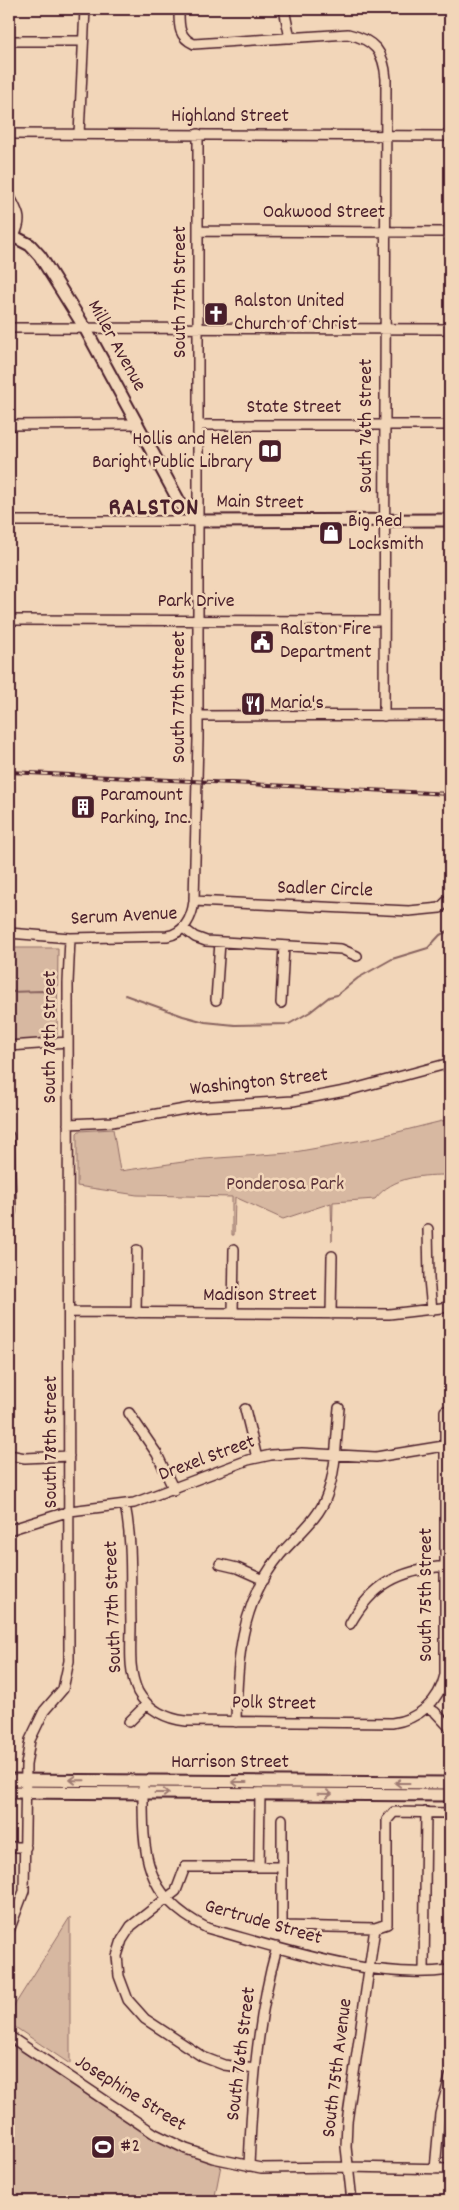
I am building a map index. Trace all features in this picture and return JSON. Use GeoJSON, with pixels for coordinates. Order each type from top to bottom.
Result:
{"type":"FeatureCollection","features":[{"type":"Feature","properties":{"kind":"main road","name":"Miller Avenue"},"geometry":{"type":"LineString","coordinates":[[12,235],[30,245],[40,256],[85,328],[180,503],[198,521]]}},
{"type":"Feature","properties":{"kind":"main road","name":"Main Street"},"geometry":{"type":"LineString","coordinates":[[198,521],[384,522],[450,520]]}},
{"type":"Feature","properties":{"kind":"main road","name":"Harrison Street"},"geometry":{"type":"LineString","coordinates":[[9,1780],[26,1786],[142,1787],[450,1783]]}},
{"type":"Feature","properties":{"kind":"main road","name":"Harrison Street"},"geometry":{"type":"LineString","coordinates":[[9,1792],[26,1786]]}},
{"type":"Feature","properties":{"kind":"main road","name":"Harrison Street"},"geometry":{"type":"LineString","coordinates":[[142,1787],[260,1793],[450,1795]]}},
{"type":"Feature","properties":{"kind":"street"},"geometry":{"type":"LineString","coordinates":[[79,134],[85,9]]}},
{"type":"Feature","properties":{"kind":"street","name":"South 76th Street"},"geometry":{"type":"LineString","coordinates":[[178,9],[180,31],[183,37],[194,44],[348,34],[359,36],[373,44],[385,66],[384,716]]}},
{"type":"Feature","properties":{"kind":"street"},"geometry":{"type":"LineString","coordinates":[[284,9],[290,38]]}},
{"type":"Feature","properties":{"kind":"street"},"geometry":{"type":"LineString","coordinates":[[9,41],[83,41]]}},
{"type":"Feature","properties":{"kind":"street","name":"Highland Street"},"geometry":{"type":"LineString","coordinates":[[9,134],[450,136]]}},
{"type":"Feature","properties":{"kind":"street","name":"South 77th Street"},"geometry":{"type":"LineString","coordinates":[[183,928],[190,918],[194,900],[198,716],[198,134]]}},
{"type":"Feature","properties":{"kind":"street","name":"Miller Avenue"},"geometry":{"type":"LineString","coordinates":[[9,195],[20,222],[12,235]]}},
{"type":"Feature","properties":{"kind":"street","name":"Oakwood Street"},"geometry":{"type":"LineString","coordinates":[[198,231],[450,232]]}},
{"type":"Feature","properties":{"kind":"street"},"geometry":{"type":"LineString","coordinates":[[9,328],[450,329]]}},
{"type":"Feature","properties":{"kind":"street"},"geometry":{"type":"LineString","coordinates":[[9,425],[138,424]]}},
{"type":"Feature","properties":{"kind":"street","name":"State Street"},"geometry":{"type":"LineString","coordinates":[[198,425],[450,425]]}},
{"type":"Feature","properties":{"kind":"street","name":"Main Street"},"geometry":{"type":"LineString","coordinates":[[9,521],[198,521]]}},
{"type":"Feature","properties":{"kind":"street","name":"Park Drive"},"geometry":{"type":"LineString","coordinates":[[9,620],[384,620]]}},
{"type":"Feature","properties":{"kind":"street"},"geometry":{"type":"LineString","coordinates":[[198,716],[450,715]]}},
{"type":"Feature","properties":{"kind":"street","name":"Sadler Circle"},"geometry":{"type":"LineString","coordinates":[[194,900],[409,911],[440,908],[450,898]]}},
{"type":"Feature","properties":{"kind":"street","name":"Serum Avenue"},"geometry":{"type":"LineString","coordinates":[[9,933],[70,938],[167,936],[183,928],[199,939],[220,942],[341,949],[357,956]]}},
{"type":"Feature","properties":{"kind":"street","name":"South 78th Street"},"geometry":{"type":"LineString","coordinates":[[9,1931],[24,1891],[26,1786],[30,1740],[44,1711],[63,1689],[69,1661],[68,968],[70,938]]}},
{"type":"Feature","properties":{"kind":"street"},"geometry":{"type":"LineString","coordinates":[[216,1000],[220,942]]}},
{"type":"Feature","properties":{"kind":"street"},"geometry":{"type":"LineString","coordinates":[[281,1003],[284,946]]}},
{"type":"Feature","properties":{"kind":"street"},"geometry":{"type":"LineString","coordinates":[[9,1046],[68,1042]]}},
{"type":"Feature","properties":{"kind":"street","name":"Washington Street"},"geometry":{"type":"LineString","coordinates":[[68,1124],[112,1122],[196,1107],[274,1103],[307,1098],[350,1090],[450,1063]]}},
{"type":"Feature","properties":{"kind":"street"},"geometry":{"type":"LineString","coordinates":[[9,1136],[11,1166],[11,1211],[9,1218]]}},
{"type":"Feature","properties":{"kind":"street"},"geometry":{"type":"LineString","coordinates":[[428,1229],[432,1310]]}},
{"type":"Feature","properties":{"kind":"street"},"geometry":{"type":"LineString","coordinates":[[233,1313],[234,1249]]}},
{"type":"Feature","properties":{"kind":"street"},"geometry":{"type":"LineString","coordinates":[[136,1313],[137,1250]]}},
{"type":"Feature","properties":{"kind":"street"},"geometry":{"type":"LineString","coordinates":[[332,1256],[332,1314]]}},
{"type":"Feature","properties":{"kind":"street","name":"Madison Street"},"geometry":{"type":"LineString","coordinates":[[69,1312],[389,1314],[450,1307]]}},
{"type":"Feature","properties":{"kind":"street"},"geometry":{"type":"LineString","coordinates":[[245,1408],[257,1458]]}},
{"type":"Feature","properties":{"kind":"street"},"geometry":{"type":"LineString","coordinates":[[236,1722],[236,1672],[240,1643],[249,1612],[264,1580],[280,1556],[314,1518],[322,1506],[330,1487],[339,1408]]}},
{"type":"Feature","properties":{"kind":"street","name":"South 75th Street"},"geometry":{"type":"LineString","coordinates":[[427,1707],[439,1693],[445,1675],[448,1445],[445,1411]]}},
{"type":"Feature","properties":{"kind":"street"},"geometry":{"type":"LineString","coordinates":[[129,1413],[158,1454],[174,1490]]}},
{"type":"Feature","properties":{"kind":"street","name":"Drexel Street"},"geometry":{"type":"LineString","coordinates":[[9,1530],[70,1511],[125,1505],[174,1490],[257,1458],[290,1453],[376,1457],[448,1445]]}},
{"type":"Feature","properties":{"kind":"street"},"geometry":{"type":"LineString","coordinates":[[9,1455],[25,1458],[70,1456]]}},
{"type":"Feature","properties":{"kind":"street","name":"South 77th Street"},"geometry":{"type":"LineString","coordinates":[[125,1505],[130,1547],[131,1670],[138,1692],[147,1704]]}},
{"type":"Feature","properties":{"kind":"street"},"geometry":{"type":"LineString","coordinates":[[220,1564],[236,1568],[264,1580]]}},
{"type":"Feature","properties":{"kind":"street"},"geometry":{"type":"LineString","coordinates":[[350,1624],[365,1600],[387,1582],[413,1571],[445,1566]]}},
{"type":"Feature","properties":{"kind":"street"},"geometry":{"type":"LineString","coordinates":[[129,1722],[147,1704]]}},
{"type":"Feature","properties":{"kind":"street","name":"Polk Street"},"geometry":{"type":"LineString","coordinates":[[147,1704],[175,1720],[236,1722],[392,1723],[410,1718],[427,1707]]}},
{"type":"Feature","properties":{"kind":"street"},"geometry":{"type":"LineString","coordinates":[[427,1707],[435,1712],[450,1728]]}},
{"type":"Feature","properties":{"kind":"street","name":"Gertrude Street"},"geometry":{"type":"LineString","coordinates":[[142,1787],[143,1844],[153,1877],[167,1900],[190,1919],[207,1928],[347,1965],[395,1972],[450,1970]]}},
{"type":"Feature","properties":{"kind":"street"},"geometry":{"type":"LineString","coordinates":[[259,1867],[260,1793]]}},
{"type":"Feature","properties":{"kind":"street"},"geometry":{"type":"LineString","coordinates":[[282,1819],[282,1926],[375,1928],[387,1924],[387,1820],[394,1812],[450,1812]]}},
{"type":"Feature","properties":{"kind":"street"},"geometry":{"type":"LineString","coordinates":[[424,1972],[426,1812]]}},
{"type":"Feature","properties":{"kind":"street"},"geometry":{"type":"LineString","coordinates":[[9,1847],[26,1847]]}},
{"type":"Feature","properties":{"kind":"street"},"geometry":{"type":"LineString","coordinates":[[255,2069],[224,2065],[204,2057],[145,2019],[128,2000],[119,1976],[118,1956],[122,1940],[131,1926],[148,1911],[167,1900],[176,1891],[185,1867],[282,1867]]}},
{"type":"Feature","properties":{"kind":"street","name":"South 75th Avenue"},"geometry":{"type":"LineString","coordinates":[[352,2201],[346,2122],[375,1928]]}},
{"type":"Feature","properties":{"kind":"street","name":"South 76th Street"},"geometry":{"type":"LineString","coordinates":[[249,2166],[251,2104],[255,2069],[262,2020],[277,1946]]}},
{"type":"Feature","properties":{"kind":"street","name":"Josephine Street"},"geometry":{"type":"LineString","coordinates":[[9,2036],[155,2134],[186,2149],[212,2158],[261,2168],[348,2166],[450,2169]]}},
{"type":"Feature","properties":{"kind":"street"},"geometry":{"type":"LineString","coordinates":[[435,2169],[440,2114],[450,2077]]}},
{"type":"Feature","properties":{"kind":"green space"},"geometry":{"type":"Polygon","coordinates":[[[9,948],[58,948],[57,1037],[9,1044],[9,948]]]}},
{"type":"Feature","properties":{"kind":"green space","name":"Ponderosa Park"},"geometry":{"type":"Polygon","coordinates":[[[450,1119],[450,1175],[409,1178],[382,1191],[375,1199],[333,1202],[332,1241],[331,1203],[283,1219],[235,1197],[234,1235],[232,1235],[232,1197],[137,1195],[77,1186],[77,1133],[79,1131],[113,1129],[120,1171],[204,1159],[289,1153],[374,1138],[450,1119]]]}},
{"type":"Feature","properties":{"kind":"green space"},"geometry":{"type":"Polygon","coordinates":[[[70,1917],[70,2064],[9,2023],[9,2014],[70,1917]]]}},
{"type":"Feature","properties":{"kind":"green space"},"geometry":{"type":"Polygon","coordinates":[[[9,2043],[145,2134],[168,2146],[221,2165],[214,2201],[9,2201],[9,2043]]]}},
{"type":"Feature","properties":{"kind":"waterway"},"geometry":{"type":"LineString","coordinates":[[125,995],[205,1022],[235,1025],[289,1024],[310,1012],[329,997],[337,995],[358,978],[392,959],[428,948],[440,935],[450,930]]}},
{"type":"Feature","properties":{"kind":"waterway"},"geometry":{"type":"LineString","coordinates":[[9,992],[42,991],[57,993]]}},
{"type":"Feature","properties":{"kind":"railway"},"geometry":{"type":"LineString","coordinates":[[9,772],[450,794]]}},
{"type":"Feature","properties":{"kind":"place","name":"Ralston United Church of Christ"},"geometry":{"type":"Point","coordinates":[216,314]}},
{"type":"Feature","properties":{"kind":"place","name":"Hollis and Helen Baright Public Library"},"geometry":{"type":"Point","coordinates":[270,451]}},
{"type":"Feature","properties":{"kind":"place","name":"Big Red Locksmith"},"geometry":{"type":"Point","coordinates":[331,533]}},
{"type":"Feature","properties":{"kind":"place","name":"Ralston Fire Department"},"geometry":{"type":"Point","coordinates":[262,642]}},
{"type":"Feature","properties":{"kind":"place","name":"Maria's"},"geometry":{"type":"Point","coordinates":[253,704]}},
{"type":"Feature","properties":{"kind":"place","name":"Paramount Parking, Inc."},"geometry":{"type":"Point","coordinates":[83,807]}},
{"type":"Feature","properties":{"kind":"place","name":"#2"},"geometry":{"type":"Point","coordinates":[103,2147]}},
{"type":"Feature","properties":{"kind":"district","name":"RALSTON"},"geometry":{"type":"Point","coordinates":[154,509]}}]}
